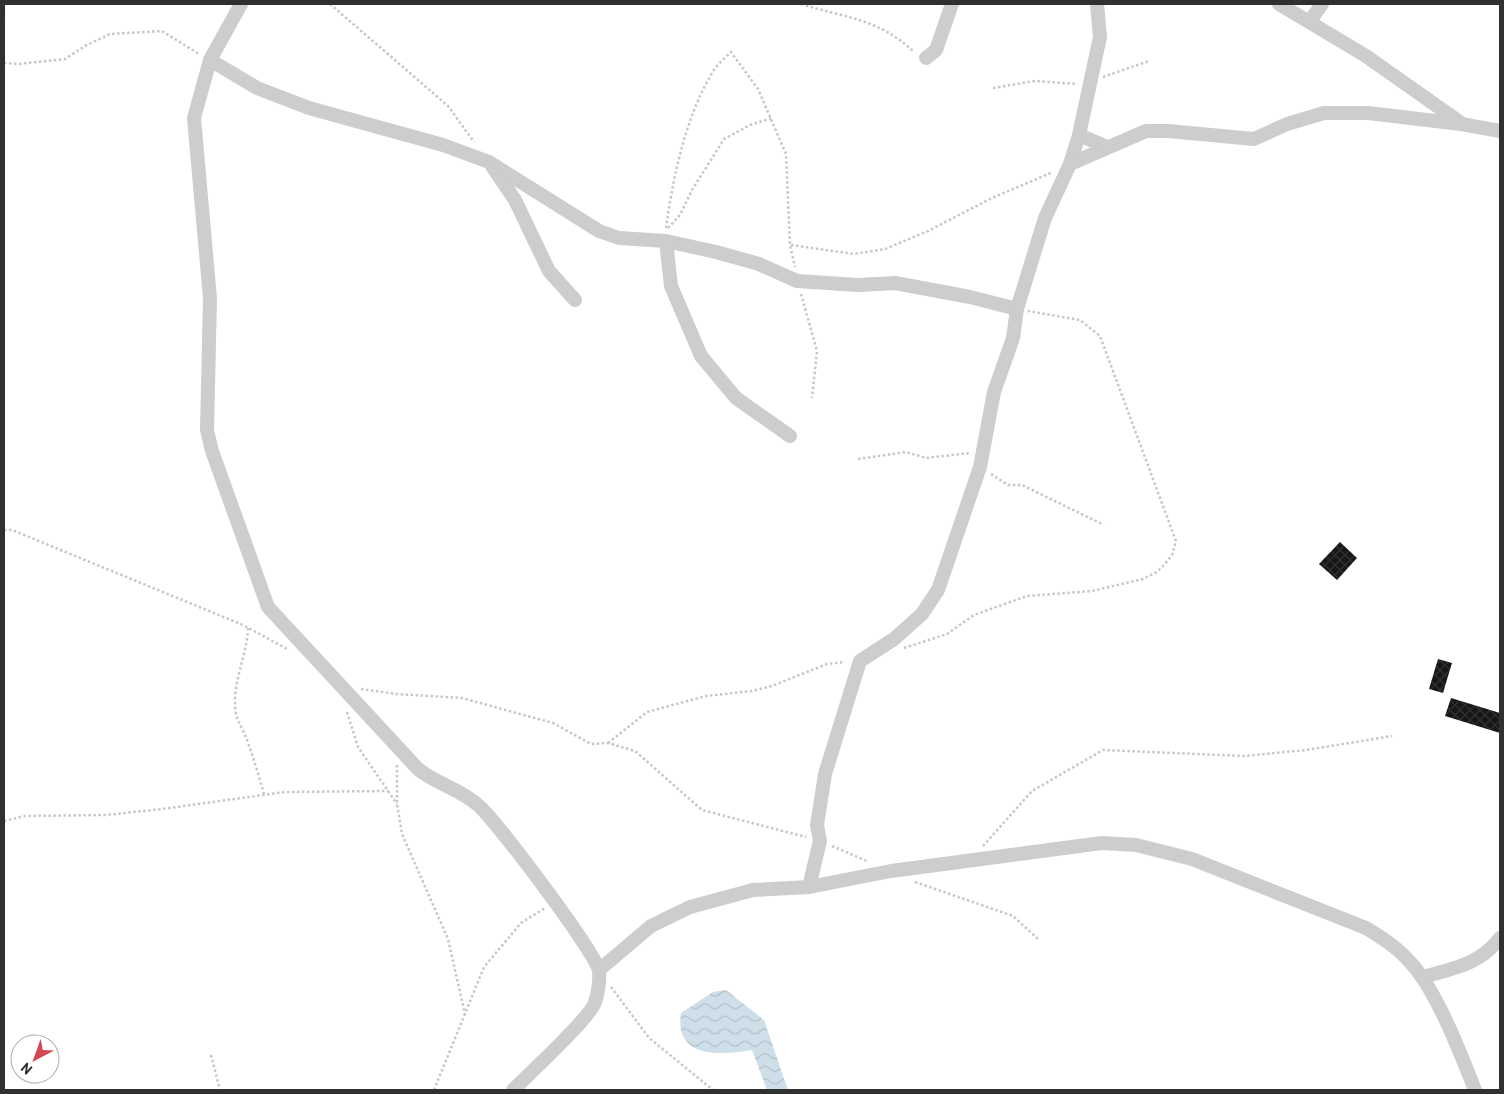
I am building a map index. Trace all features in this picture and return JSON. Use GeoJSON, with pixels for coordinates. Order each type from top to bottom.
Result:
{"type":"FeatureCollection","features":[{"type":"Feature","properties":{"kind":"street"},"geometry":{"type":"LineString","coordinates":[[241,4],[210,60],[194,118],[210,298],[207,430],[212,451],[268,607],[397,748],[425,775],[458,789],[479,805],[502,830],[571,925],[599,970],[595,1003],[556,1047],[513,1090]]}},
{"type":"Feature","properties":{"kind":"street"},"geometry":{"type":"LineString","coordinates":[[926,58],[936,50],[952,4]]}},
{"type":"Feature","properties":{"kind":"street"},"geometry":{"type":"LineString","coordinates":[[809,887],[820,841],[817,824],[825,774],[860,661],[894,639],[922,614],[938,590],[980,467],[994,392],[1013,338],[1017,309],[1045,218],[1070,164],[1079,135],[1100,37],[1097,4]]}},
{"type":"Feature","properties":{"kind":"street"},"geometry":{"type":"LineString","coordinates":[[1279,4],[1366,56],[1461,124]]}},
{"type":"Feature","properties":{"kind":"street"},"geometry":{"type":"LineString","coordinates":[[1310,21],[1322,4]]}},
{"type":"Feature","properties":{"kind":"street"},"geometry":{"type":"LineString","coordinates":[[210,60],[258,88],[310,108],[443,145],[489,162],[599,231],[619,238],[666,241],[716,252],[759,264],[797,281],[858,285],[895,283],[970,297],[1017,309]]}},
{"type":"Feature","properties":{"kind":"street"},"geometry":{"type":"LineString","coordinates":[[1070,164],[1137,134],[1156,130],[1254,139],[1287,124],[1324,113],[1368,113],[1461,124],[1500,131]]}},
{"type":"Feature","properties":{"kind":"street"},"geometry":{"type":"LineString","coordinates":[[1079,135],[1107,147]]}},
{"type":"Feature","properties":{"kind":"street"},"geometry":{"type":"LineString","coordinates":[[489,162],[515,200],[549,271],[575,300]]}},
{"type":"Feature","properties":{"kind":"street"},"geometry":{"type":"LineString","coordinates":[[666,241],[671,286],[701,356],[736,398],[790,436]]}},
{"type":"Feature","properties":{"kind":"street"},"geometry":{"type":"LineString","coordinates":[[599,970],[651,926],[690,907],[753,890],[809,887],[891,871],[1102,843],[1146,847],[1192,859],[1366,928],[1389,943],[1410,961],[1423,977],[1433,994],[1475,1090]]}},
{"type":"Feature","properties":{"kind":"street"},"geometry":{"type":"LineString","coordinates":[[1423,977],[1477,961],[1500,938]]}},
{"type":"Feature","properties":{"kind":"path"},"geometry":{"type":"LineString","coordinates":[[330,4],[448,106],[489,162]]}},
{"type":"Feature","properties":{"kind":"path"},"geometry":{"type":"LineString","coordinates":[[801,4],[847,15],[873,25],[901,41],[916,54],[926,58]]}},
{"type":"Feature","properties":{"kind":"path"},"geometry":{"type":"LineString","coordinates":[[4,8],[4,21]]}},
{"type":"Feature","properties":{"kind":"path"},"geometry":{"type":"LineString","coordinates":[[4,63],[18,64],[65,59],[85,46],[110,34],[162,31],[210,60]]}},
{"type":"Feature","properties":{"kind":"path"},"geometry":{"type":"LineString","coordinates":[[772,118],[750,125],[724,139],[692,190],[680,215],[666,231],[672,182],[695,110],[711,73],[730,52],[758,88],[772,118],[786,154],[790,245],[797,281],[817,351],[812,398]]}},
{"type":"Feature","properties":{"kind":"path"},"geometry":{"type":"LineString","coordinates":[[993,88],[1034,81],[1081,84],[1149,61]]}},
{"type":"Feature","properties":{"kind":"path"},"geometry":{"type":"LineString","coordinates":[[790,245],[854,254],[885,249],[928,231],[992,198],[1070,164]]}},
{"type":"Feature","properties":{"kind":"path"},"geometry":{"type":"LineString","coordinates":[[1017,309],[1080,320],[1100,336],[1176,541]]}},
{"type":"Feature","properties":{"kind":"path"},"geometry":{"type":"LineString","coordinates":[[4,530],[12,530],[248,628],[290,651]]}},
{"type":"Feature","properties":{"kind":"path"},"geometry":{"type":"LineString","coordinates":[[248,628],[248,647],[238,674],[235,700],[236,721],[247,740],[264,794]]}},
{"type":"Feature","properties":{"kind":"path"},"geometry":{"type":"LineString","coordinates":[[339,685],[397,694],[462,698],[553,723],[590,744],[608,743],[635,751],[702,810],[820,841],[928,887],[1013,916],[1038,939]]}},
{"type":"Feature","properties":{"kind":"path"},"geometry":{"type":"LineString","coordinates":[[347,712],[358,747],[397,804]]}},
{"type":"Feature","properties":{"kind":"path"},"geometry":{"type":"LineString","coordinates":[[969,862],[1032,791],[1103,750],[1244,756],[1306,750],[1392,736]]}},
{"type":"Feature","properties":{"kind":"path"},"geometry":{"type":"LineString","coordinates":[[397,748],[397,804],[402,834],[448,939],[465,1014]]}},
{"type":"Feature","properties":{"kind":"path"},"geometry":{"type":"LineString","coordinates":[[4,822],[25,816],[106,815],[144,811],[264,794],[388,791]]}},
{"type":"Feature","properties":{"kind":"path"},"geometry":{"type":"LineString","coordinates":[[434,1090],[484,968],[521,923],[554,903]]}},
{"type":"Feature","properties":{"kind":"path"},"geometry":{"type":"LineString","coordinates":[[599,970],[649,1038],[713,1090]]}},
{"type":"Feature","properties":{"kind":"path"},"geometry":{"type":"LineString","coordinates":[[212,1055],[220,1090]]}},
{"type":"Feature","properties":{"kind":"water"},"geometry":{"type":"Polygon","coordinates":[[[726,990],[764,1020],[788,1090],[767,1090],[752,1050],[714,1053],[692,1047],[685,1039],[681,1028],[681,1013],[713,992],[726,990]]]}},
{"type":"Feature","properties":{"kind":"building"},"geometry":{"type":"Polygon","coordinates":[[[1340,542],[1357,558],[1337,580],[1319,564],[1340,542]]]}},
{"type":"Feature","properties":{"kind":"building"},"geometry":{"type":"Polygon","coordinates":[[[1438,659],[1452,663],[1443,693],[1429,689],[1438,659]]]}},
{"type":"Feature","properties":{"kind":"building"},"geometry":{"type":"Polygon","coordinates":[[[1451,698],[1500,713],[1500,733],[1445,716],[1451,698]]]}}]}
